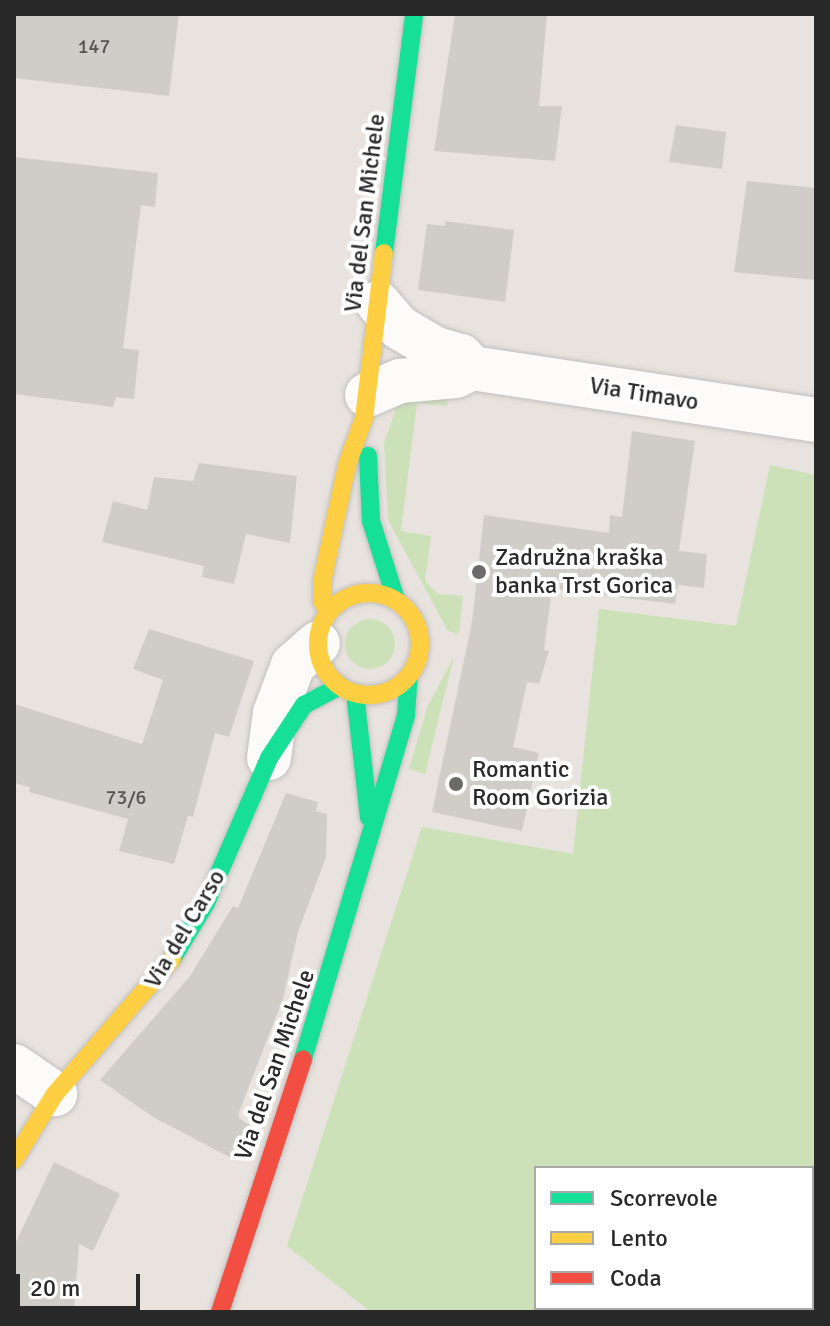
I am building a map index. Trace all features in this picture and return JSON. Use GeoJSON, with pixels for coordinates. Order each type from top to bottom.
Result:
{"type":"FeatureCollection","features":[{"type":"Feature","properties":{"kind":"main road","name":"Via del San Michele"},"geometry":{"type":"LineString","coordinates":[[220,1312],[349,919],[370,831],[402,729],[409,676],[419,652],[418,626],[396,600],[371,521],[366,406],[414,14]]}},
{"type":"Feature","properties":{"kind":"main road","name":"Via del San Michele"},"geometry":{"type":"LineString","coordinates":[[366,406],[347,465],[322,582],[322,601],[328,674],[347,689],[370,831]]}},
{"type":"Feature","properties":{"kind":"main road"},"geometry":{"type":"LineString","coordinates":[[324,627],[360,593],[396,600]]}},
{"type":"Feature","properties":{"kind":"main road"},"geometry":{"type":"LineString","coordinates":[[347,689],[384,691],[409,676]]}},
{"type":"Feature","properties":{"kind":"main road","name":"Via del Carso"},"geometry":{"type":"LineString","coordinates":[[14,1160],[55,1094],[171,960],[206,903],[269,758],[304,705],[347,689]]}},
{"type":"Feature","properties":{"kind":"street","name":"Via Timavo"},"geometry":{"type":"LineString","coordinates":[[378,303],[400,328],[436,349],[461,356],[472,368]]}},
{"type":"Feature","properties":{"kind":"street","name":"Via Timavo"},"geometry":{"type":"LineString","coordinates":[[366,406],[400,381],[456,376],[472,368],[816,420]]}},
{"type":"Feature","properties":{"kind":"street","name":"Via del Carso"},"geometry":{"type":"LineString","coordinates":[[269,758],[275,713],[293,665],[324,627]]}},
{"type":"Feature","properties":{"kind":"street"},"geometry":{"type":"LineString","coordinates":[[14,1066],[55,1094]]}},
{"type":"Feature","properties":{"kind":"green space"},"geometry":{"type":"Polygon","coordinates":[[[448,397],[447,406],[417,403],[401,531],[431,536],[425,581],[438,594],[463,596],[459,634],[448,631],[388,520],[384,443],[398,403],[448,397]]]}},
{"type":"Feature","properties":{"kind":"green space"},"geometry":{"type":"Polygon","coordinates":[[[770,465],[816,475],[816,1312],[371,1312],[287,1246],[422,827],[573,854],[599,609],[736,626],[770,465]]]}},
{"type":"Feature","properties":{"kind":"green space"},"geometry":{"type":"Polygon","coordinates":[[[370,619],[387,627],[395,644],[387,661],[370,669],[353,661],[345,644],[353,627],[370,619]]]}},
{"type":"Feature","properties":{"kind":"green space"},"geometry":{"type":"Polygon","coordinates":[[[454,656],[425,774],[409,769],[427,708],[454,656]]]}},
{"type":"Feature","properties":{"kind":"building"},"geometry":{"type":"Polygon","coordinates":[[[14,14],[179,14],[169,96],[14,78],[14,14]]]}},
{"type":"Feature","properties":{"kind":"building"},"geometry":{"type":"Polygon","coordinates":[[[455,14],[547,14],[539,106],[562,106],[555,161],[434,151],[455,14]]]}},
{"type":"Feature","properties":{"kind":"building"},"geometry":{"type":"Polygon","coordinates":[[[676,125],[726,132],[722,169],[669,162],[676,125]]]}},
{"type":"Feature","properties":{"kind":"building"},"geometry":{"type":"Polygon","coordinates":[[[14,157],[158,173],[155,207],[141,205],[123,348],[139,350],[134,399],[116,397],[113,407],[14,394],[14,157]]]}},
{"type":"Feature","properties":{"kind":"building"},"geometry":{"type":"Polygon","coordinates":[[[747,181],[816,188],[816,280],[734,272],[747,181]]]}},
{"type":"Feature","properties":{"kind":"building"},"geometry":{"type":"Polygon","coordinates":[[[445,221],[514,230],[505,302],[418,290],[427,224],[445,226],[445,221]]]}},
{"type":"Feature","properties":{"kind":"building"},"geometry":{"type":"Polygon","coordinates":[[[632,431],[695,441],[679,551],[707,554],[704,588],[678,585],[675,604],[552,589],[544,650],[549,651],[539,684],[527,682],[513,747],[539,753],[522,831],[432,812],[472,622],[484,515],[609,533],[610,515],[622,517],[632,431]]]}},
{"type":"Feature","properties":{"kind":"building"},"geometry":{"type":"Polygon","coordinates":[[[199,463],[297,476],[290,543],[246,534],[234,584],[202,577],[204,566],[102,542],[113,501],[147,510],[154,477],[193,481],[199,463]]]}},
{"type":"Feature","properties":{"kind":"building"},"geometry":{"type":"Polygon","coordinates":[[[149,629],[254,661],[229,737],[215,733],[193,817],[188,816],[174,864],[119,851],[128,819],[29,792],[30,787],[14,783],[14,704],[142,744],[163,680],[133,669],[149,629]]]}},
{"type":"Feature","properties":{"kind":"building"},"geometry":{"type":"Polygon","coordinates":[[[286,793],[318,802],[316,811],[327,814],[326,857],[298,932],[283,999],[239,1112],[239,1118],[250,1125],[235,1160],[153,1117],[100,1080],[190,976],[233,906],[238,908],[286,793]]]}},
{"type":"Feature","properties":{"kind":"building"},"geometry":{"type":"Polygon","coordinates":[[[54,1162],[120,1194],[93,1251],[79,1244],[74,1312],[14,1312],[14,1246],[54,1162]]]}},
{"type":"Feature","properties":{"kind":"traffic: fast"},"geometry":{"type":"LineString","coordinates":[[384,253],[414,14]]}},
{"type":"Feature","properties":{"kind":"traffic: fast"},"geometry":{"type":"LineString","coordinates":[[368,456],[371,521],[396,600]]}},
{"type":"Feature","properties":{"kind":"traffic: fast"},"geometry":{"type":"LineString","coordinates":[[303,1059],[406,715],[409,676]]}},
{"type":"Feature","properties":{"kind":"traffic: fast"},"geometry":{"type":"LineString","coordinates":[[172,959],[206,903],[269,758],[304,705],[340,686]]}},
{"type":"Feature","properties":{"kind":"traffic: fast"},"geometry":{"type":"LineString","coordinates":[[355,693],[369,817]]}},
{"type":"Feature","properties":{"kind":"traffic: slow"},"geometry":{"type":"LineString","coordinates":[[329,612],[322,601],[322,582],[347,465],[364,418],[384,253]]}},
{"type":"Feature","properties":{"kind":"traffic: slow"},"geometry":{"type":"LineString","coordinates":[[369,593],[388,597],[405,608],[416,625],[420,644],[416,663],[405,680],[388,691],[369,695],[350,691],[333,680],[322,663],[318,644],[322,625],[333,608],[350,597],[369,593]]}},
{"type":"Feature","properties":{"kind":"traffic: slow"},"geometry":{"type":"LineString","coordinates":[[14,1160],[55,1094],[172,959]]}},
{"type":"Feature","properties":{"kind":"traffic: jam"},"geometry":{"type":"LineString","coordinates":[[220,1312],[303,1059]]}},
{"type":"Feature","properties":{"kind":"place","name":"Zadružna kraška banka Trst Gorica"},"geometry":{"type":"Point","coordinates":[479,572]}},
{"type":"Feature","properties":{"kind":"place","name":"Romantic Room Gorizia"},"geometry":{"type":"Point","coordinates":[456,784]}}]}
